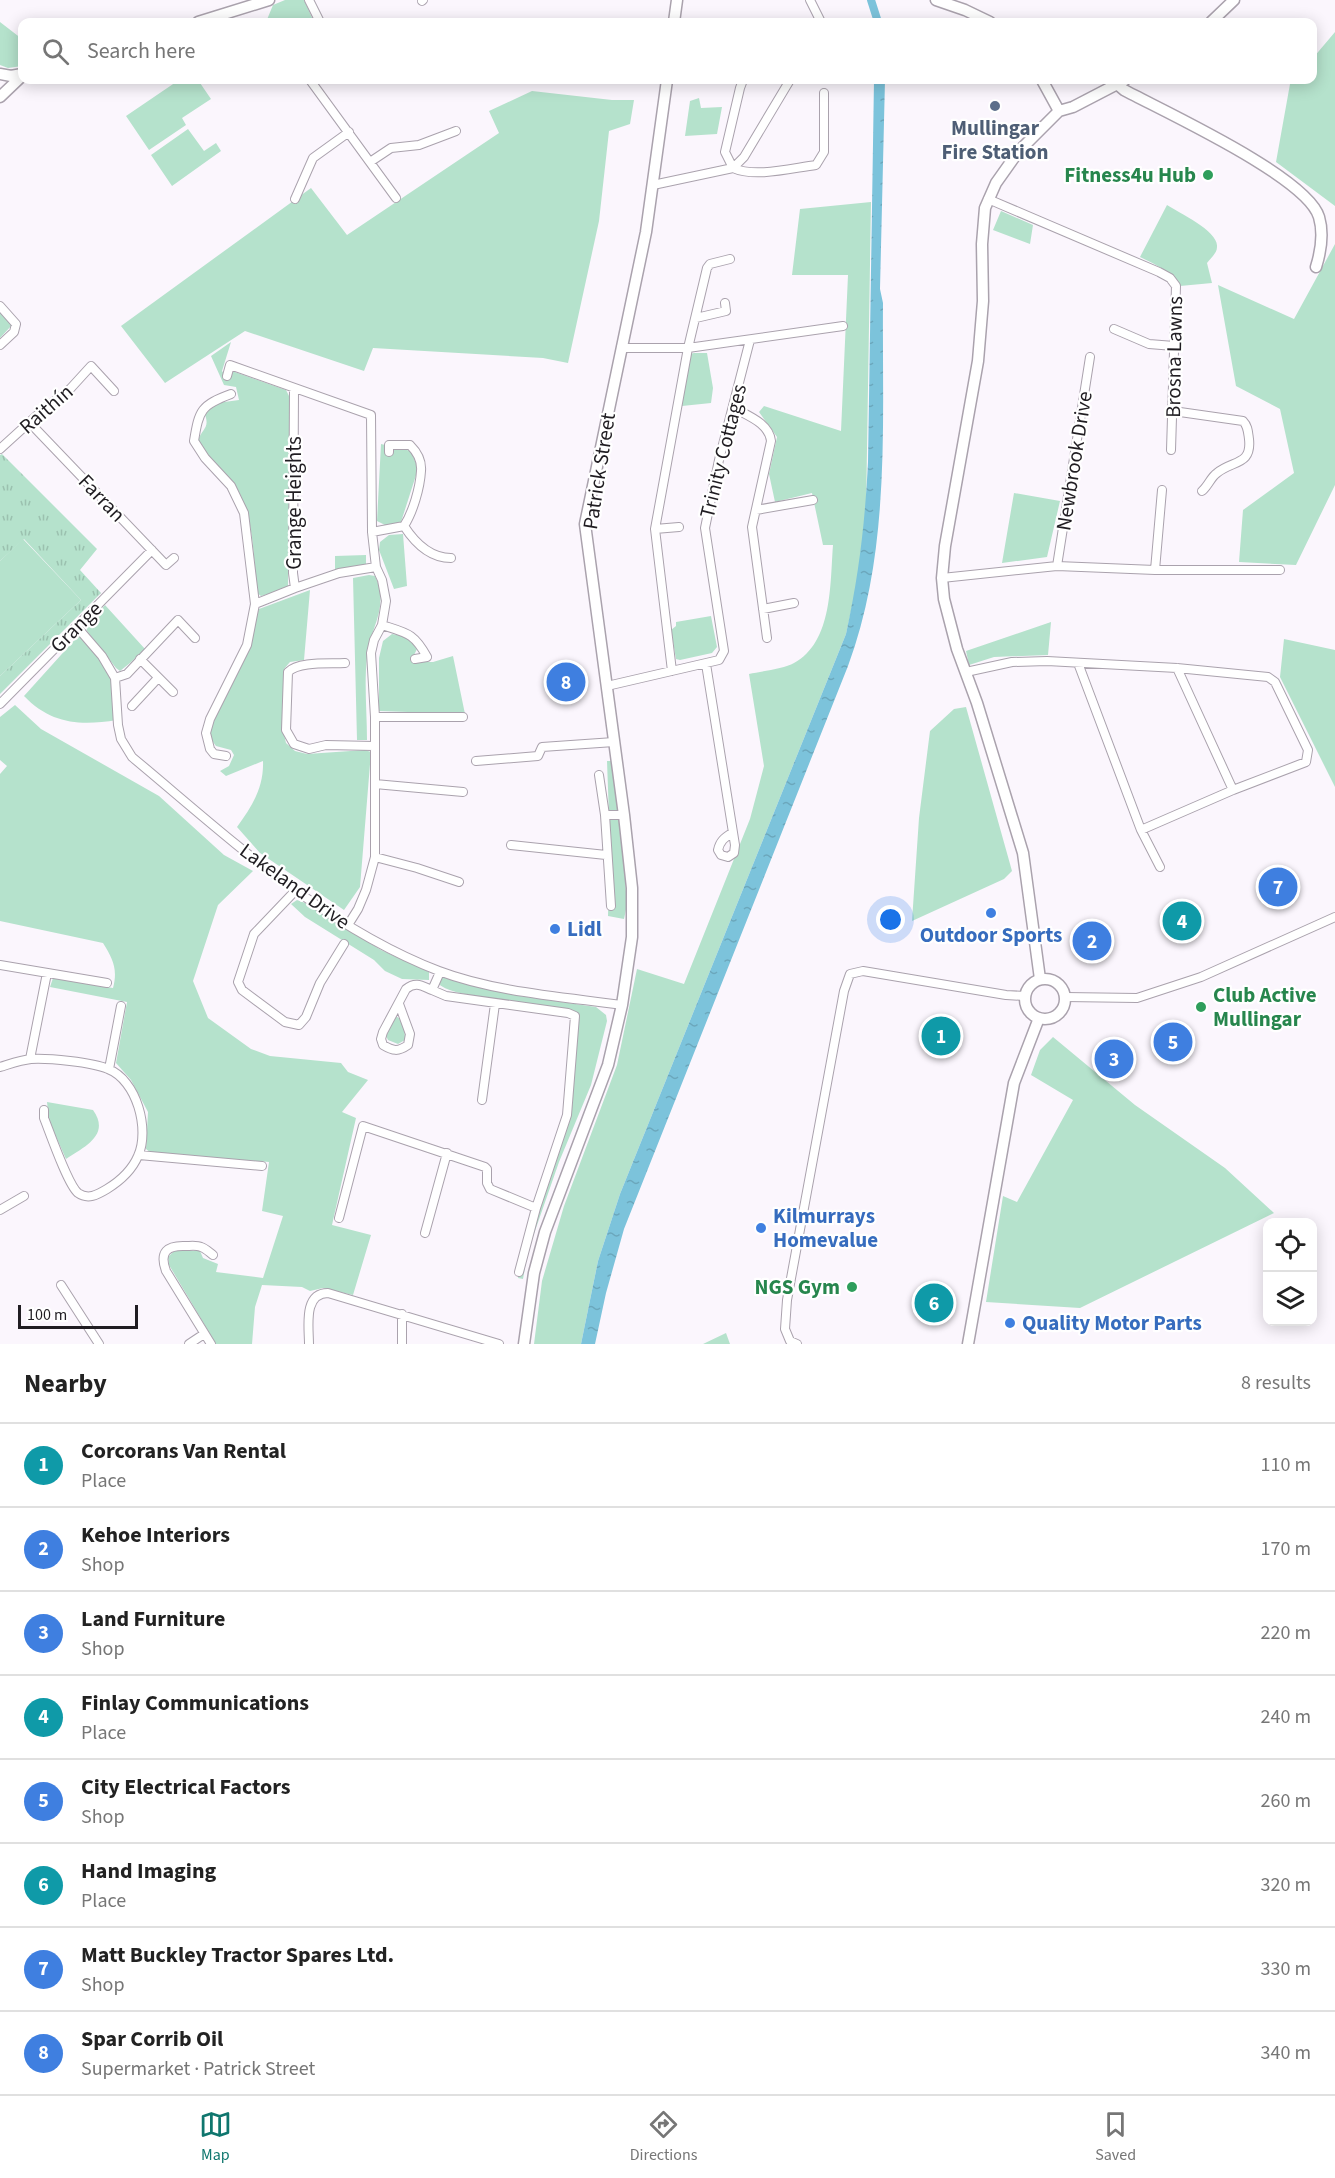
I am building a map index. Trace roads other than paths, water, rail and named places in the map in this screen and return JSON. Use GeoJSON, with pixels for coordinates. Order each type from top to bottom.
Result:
{"type":"FeatureCollection","features":[{"type":"Feature","properties":{"kind":"street"},"geometry":{"type":"LineString","coordinates":[[309,0],[318,18]]}},
{"type":"Feature","properties":{"kind":"street"},"geometry":{"type":"LineString","coordinates":[[675,18],[677,0]]}},
{"type":"Feature","properties":{"kind":"street"},"geometry":{"type":"LineString","coordinates":[[810,0],[819,18]]}},
{"type":"Feature","properties":{"kind":"street"},"geometry":{"type":"LineString","coordinates":[[936,0],[982,18]]}},
{"type":"Feature","properties":{"kind":"street"},"geometry":{"type":"LineString","coordinates":[[1215,18],[1234,0]]}},
{"type":"Feature","properties":{"kind":"street"},"geometry":{"type":"LineString","coordinates":[[211,18],[264,1]]}},
{"type":"Feature","properties":{"kind":"street"},"geometry":{"type":"LineString","coordinates":[[2,74],[18,75]]}},
{"type":"Feature","properties":{"kind":"street"},"geometry":{"type":"LineString","coordinates":[[2,74],[9,82],[3,94]]}},
{"type":"Feature","properties":{"kind":"street"},"geometry":{"type":"LineString","coordinates":[[3,94],[18,79]]}},
{"type":"Feature","properties":{"kind":"street"},"geometry":{"type":"LineString","coordinates":[[313,84],[396,198]]}},
{"type":"Feature","properties":{"kind":"street","name":"Patrick Street"},"geometry":{"type":"LineString","coordinates":[[524,1344],[534,1273],[545,1232],[608,1065],[622,1005],[632,937],[632,888],[624,814],[585,524],[646,232],[666,84]]}},
{"type":"Feature","properties":{"kind":"street"},"geometry":{"type":"LineString","coordinates":[[742,84],[725,152],[733,168],[741,172],[757,173],[816,165],[824,153],[824,93]]}},
{"type":"Feature","properties":{"kind":"street"},"geometry":{"type":"LineString","coordinates":[[653,185],[733,168],[744,157],[788,84]]}},
{"type":"Feature","properties":{"kind":"street"},"geometry":{"type":"LineString","coordinates":[[1044,84],[1059,111]]}},
{"type":"Feature","properties":{"kind":"street"},"geometry":{"type":"LineString","coordinates":[[1040,979],[1023,853],[949,622],[942,578],[945,546],[978,361],[983,301],[983,219],[988,199],[996,183],[1018,152],[1059,111],[1072,107],[1117,84]]}},
{"type":"Feature","properties":{"kind":"street"},"geometry":{"type":"LineString","coordinates":[[1122,84],[1124,90],[1268,167],[1300,192],[1319,216],[1322,246],[1316,267]]}},
{"type":"Feature","properties":{"kind":"street"},"geometry":{"type":"LineString","coordinates":[[370,162],[392,148],[419,145],[456,130]]}},
{"type":"Feature","properties":{"kind":"street"},"geometry":{"type":"LineString","coordinates":[[296,199],[313,158],[349,132]]}},
{"type":"Feature","properties":{"kind":"street","name":"Brosna Lawns"},"geometry":{"type":"LineString","coordinates":[[988,199],[1159,272],[1170,278],[1176,286],[1171,450]]}},
{"type":"Feature","properties":{"kind":"street"},"geometry":{"type":"LineString","coordinates":[[672,670],[655,529],[688,348],[707,268],[710,264],[730,259]]}},
{"type":"Feature","properties":{"kind":"street"},"geometry":{"type":"LineString","coordinates":[[696,318],[726,310],[725,303]]}},
{"type":"Feature","properties":{"kind":"street"},"geometry":{"type":"LineString","coordinates":[[0,306],[16,324],[14,332],[0,345]]}},
{"type":"Feature","properties":{"kind":"street"},"geometry":{"type":"LineString","coordinates":[[621,348],[688,348],[843,326]]}},
{"type":"Feature","properties":{"kind":"street"},"geometry":{"type":"LineString","coordinates":[[1114,329],[1149,344],[1174,346]]}},
{"type":"Feature","properties":{"kind":"street","name":"Trinity Cottages"},"geometry":{"type":"LineString","coordinates":[[706,664],[718,660],[724,651],[705,528],[719,460],[750,340]]}},
{"type":"Feature","properties":{"kind":"street","name":"Newbrook Drive"},"geometry":{"type":"LineString","coordinates":[[1058,566],[1090,357]]}},
{"type":"Feature","properties":{"kind":"street"},"geometry":{"type":"LineString","coordinates":[[227,376],[230,365],[371,415],[372,532],[376,567],[382,580],[386,601],[382,625],[374,640],[371,653],[375,717],[375,857],[366,890],[348,925]]}},
{"type":"Feature","properties":{"kind":"street","name":"Raithín"},"geometry":{"type":"LineString","coordinates":[[0,450],[44,409],[70,389],[91,366],[114,391]]}},
{"type":"Feature","properties":{"kind":"street","name":"Grange Heights"},"geometry":{"type":"LineString","coordinates":[[294,389],[293,573],[295,588],[339,573],[376,567]]}},
{"type":"Feature","properties":{"kind":"street"},"geometry":{"type":"LineString","coordinates":[[226,756],[214,754],[210,749],[206,733],[210,719],[247,645],[255,604],[242,507],[231,486],[194,441],[201,410],[214,400],[231,394]]}},
{"type":"Feature","properties":{"kind":"street"},"geometry":{"type":"LineString","coordinates":[[734,408],[766,427],[770,432],[771,441],[752,527],[767,638]]}},
{"type":"Feature","properties":{"kind":"street"},"geometry":{"type":"LineString","coordinates":[[1173,411],[1243,421],[1246,424],[1249,443],[1247,456],[1244,460],[1214,474],[1210,483],[1202,491]]}},
{"type":"Feature","properties":{"kind":"street","name":"Farran"},"geometry":{"type":"LineString","coordinates":[[30,423],[166,565],[174,558]]}},
{"type":"Feature","properties":{"kind":"street"},"geometry":{"type":"LineString","coordinates":[[372,532],[404,526],[409,519],[422,469],[416,451],[410,445],[389,445],[388,452]]}},
{"type":"Feature","properties":{"kind":"street"},"geometry":{"type":"LineString","coordinates":[[1155,570],[1162,490]]}},
{"type":"Feature","properties":{"kind":"street"},"geometry":{"type":"LineString","coordinates":[[756,510],[813,500]]}},
{"type":"Feature","properties":{"kind":"street"},"geometry":{"type":"LineString","coordinates":[[404,526],[410,536],[432,554],[438,558],[451,558]]}},
{"type":"Feature","properties":{"kind":"street"},"geometry":{"type":"LineString","coordinates":[[655,529],[679,527]]}},
{"type":"Feature","properties":{"kind":"street","name":"Grange"},"geometry":{"type":"LineString","coordinates":[[0,704],[152,550]]}},
{"type":"Feature","properties":{"kind":"street"},"geometry":{"type":"LineString","coordinates":[[942,578],[1058,566],[1155,570],[1280,570]]}},
{"type":"Feature","properties":{"kind":"street"},"geometry":{"type":"LineString","coordinates":[[255,604],[295,588]]}},
{"type":"Feature","properties":{"kind":"street"},"geometry":{"type":"LineString","coordinates":[[763,609],[794,603]]}},
{"type":"Feature","properties":{"kind":"street"},"geometry":{"type":"LineString","coordinates":[[115,678],[127,674],[178,621],[195,638]]}},
{"type":"Feature","properties":{"kind":"street"},"geometry":{"type":"LineString","coordinates":[[382,625],[418,640],[427,657],[415,659]]}},
{"type":"Feature","properties":{"kind":"street","name":"Lakeland Drive"},"geometry":{"type":"LineString","coordinates":[[77,627],[102,656],[115,678],[117,726],[121,739],[132,757],[296,890],[381,945],[440,972],[505,988],[622,1005]]}},
{"type":"Feature","properties":{"kind":"street"},"geometry":{"type":"LineString","coordinates":[[140,659],[173,692]]}},
{"type":"Feature","properties":{"kind":"street"},"geometry":{"type":"LineString","coordinates":[[966,672],[1012,662],[1078,663],[1177,668],[1268,677],[1275,682],[1308,750],[1306,762],[1233,790],[1141,830]]}},
{"type":"Feature","properties":{"kind":"street"},"geometry":{"type":"LineString","coordinates":[[345,663],[304,664],[293,666],[288,672],[287,734],[294,744],[309,749],[326,745],[374,746]]}},
{"type":"Feature","properties":{"kind":"street"},"geometry":{"type":"LineString","coordinates":[[1078,663],[1141,830],[1160,867]]}},
{"type":"Feature","properties":{"kind":"street"},"geometry":{"type":"LineString","coordinates":[[607,686],[706,664],[732,833]]}},
{"type":"Feature","properties":{"kind":"street"},"geometry":{"type":"LineString","coordinates":[[1177,668],[1233,790]]}},
{"type":"Feature","properties":{"kind":"street"},"geometry":{"type":"LineString","coordinates":[[132,706],[158,678]]}},
{"type":"Feature","properties":{"kind":"street"},"geometry":{"type":"LineString","coordinates":[[375,717],[463,717]]}},
{"type":"Feature","properties":{"kind":"street"},"geometry":{"type":"LineString","coordinates":[[476,761],[538,756],[542,747],[614,742]]}},
{"type":"Feature","properties":{"kind":"street"},"geometry":{"type":"LineString","coordinates":[[599,775],[611,906]]}},
{"type":"Feature","properties":{"kind":"street"},"geometry":{"type":"LineString","coordinates":[[375,784],[463,792]]}},
{"type":"Feature","properties":{"kind":"street"},"geometry":{"type":"LineString","coordinates":[[604,815],[624,814]]}},
{"type":"Feature","properties":{"kind":"street"},"geometry":{"type":"LineString","coordinates":[[511,845],[606,855]]}},
{"type":"Feature","properties":{"kind":"street"},"geometry":{"type":"LineString","coordinates":[[375,857],[459,882]]}},
{"type":"Feature","properties":{"kind":"street"},"geometry":{"type":"LineString","coordinates":[[296,890],[254,934],[238,982],[242,990],[285,1022],[298,1025],[306,1017],[320,983],[344,944]]}},
{"type":"Feature","properties":{"kind":"street"},"geometry":{"type":"LineString","coordinates":[[1065,998],[1137,998],[1201,977],[1335,917]]}},
{"type":"Feature","properties":{"kind":"street"},"geometry":{"type":"LineString","coordinates":[[0,965],[107,983]]}},
{"type":"Feature","properties":{"kind":"street"},"geometry":{"type":"LineString","coordinates":[[797,1344],[790,1341],[785,1329],[787,1300],[844,992],[850,974],[863,971],[1006,995],[1025,996]]}},
{"type":"Feature","properties":{"kind":"street"},"geometry":{"type":"LineString","coordinates":[[432,990],[440,972]]}},
{"type":"Feature","properties":{"kind":"street"},"geometry":{"type":"LineString","coordinates":[[30,1059],[47,973]]}},
{"type":"Feature","properties":{"kind":"street"},"geometry":{"type":"LineString","coordinates":[[1040,979],[1052,979],[1064,992],[1065,998],[1062,1010],[1058,1014],[1052,1018],[1039,1018],[1026,1007],[1025,996],[1030,985],[1040,979]]}},
{"type":"Feature","properties":{"kind":"street"},"geometry":{"type":"LineString","coordinates":[[399,1004],[410,1035],[408,1045],[401,1050],[392,1050],[383,1045],[381,1039],[406,989],[417,984],[446,996],[568,1013],[575,1016],[567,1115],[536,1209],[519,1272]]}},
{"type":"Feature","properties":{"kind":"street"},"geometry":{"type":"LineString","coordinates":[[482,1100],[495,1004]]}},
{"type":"Feature","properties":{"kind":"street"},"geometry":{"type":"LineString","coordinates":[[109,1069],[121,1006]]}},
{"type":"Feature","properties":{"kind":"street"},"geometry":{"type":"LineString","coordinates":[[968,1344],[1014,1083],[1039,1018]]}},
{"type":"Feature","properties":{"kind":"street"},"geometry":{"type":"LineString","coordinates":[[0,1067],[30,1059],[51,1059],[109,1069],[124,1081],[139,1106],[143,1122],[139,1155],[127,1173],[117,1182],[92,1197],[84,1196],[74,1189],[44,1118],[44,1110]]}},
{"type":"Feature","properties":{"kind":"street"},"geometry":{"type":"LineString","coordinates":[[339,1218],[363,1126],[485,1167],[488,1186],[492,1191],[536,1209]]}},
{"type":"Feature","properties":{"kind":"street"},"geometry":{"type":"LineString","coordinates":[[424,1233],[447,1153]]}},
{"type":"Feature","properties":{"kind":"street"},"geometry":{"type":"LineString","coordinates":[[139,1155],[262,1166]]}},
{"type":"Feature","properties":{"kind":"street"},"geometry":{"type":"LineString","coordinates":[[0,1210],[24,1196]]}},
{"type":"Feature","properties":{"kind":"street"},"geometry":{"type":"LineString","coordinates":[[211,1344],[166,1271],[163,1255],[170,1247],[201,1246],[213,1255]]}},
{"type":"Feature","properties":{"kind":"street"},"geometry":{"type":"LineString","coordinates":[[61,1285],[99,1344]]}},
{"type":"Feature","properties":{"kind":"street"},"geometry":{"type":"LineString","coordinates":[[309,1344],[309,1308],[313,1299],[323,1293],[402,1314],[499,1344]]}},
{"type":"Feature","properties":{"kind":"street"},"geometry":{"type":"LineString","coordinates":[[402,1314],[402,1344]]}},
{"type":"Feature","properties":{"kind":"street"},"geometry":{"type":"LineString","coordinates":[[189,1344],[204,1334]]}},
{"type":"Feature","properties":{"kind":"water"},"geometry":{"type":"Polygon","coordinates":[[[874,84],[885,84],[880,289],[883,303],[883,440],[878,532],[862,622],[848,666],[624,1229],[606,1293],[595,1344],[581,1344],[598,1261],[620,1194],[846,634],[861,548],[868,462],[874,84]]]}},
{"type":"Feature","properties":{"kind":"waterway"},"geometry":{"type":"LineString","coordinates":[[871,0],[877,18]]}},
{"type":"Feature","properties":{"kind":"place","name":"Mullingar Fire Station"},"geometry":{"type":"Point","coordinates":[995,106]}},
{"type":"Feature","properties":{"kind":"place","name":"Fitness4u Hub"},"geometry":{"type":"Point","coordinates":[1208,175]}},
{"type":"Feature","properties":{"kind":"place","name":"Spar Corrib Oil"},"geometry":{"type":"Point","coordinates":[566,682]}},
{"type":"Feature","properties":{"kind":"place","name":"Matt Buckley Tractor Spares Ltd."},"geometry":{"type":"Point","coordinates":[1278,887]}},
{"type":"Feature","properties":{"kind":"place","name":"Outdoor Sports"},"geometry":{"type":"Point","coordinates":[991,913]}},
{"type":"Feature","properties":{"kind":"place","name":"Finlay Communications"},"geometry":{"type":"Point","coordinates":[1182,921]}},
{"type":"Feature","properties":{"kind":"place","name":"Lidl"},"geometry":{"type":"Point","coordinates":[555,929]}},
{"type":"Feature","properties":{"kind":"place","name":"Kehoe Interiors"},"geometry":{"type":"Point","coordinates":[1092,941]}},
{"type":"Feature","properties":{"kind":"place","name":"Club Active Mullingar"},"geometry":{"type":"Point","coordinates":[1201,1007]}},
{"type":"Feature","properties":{"kind":"place","name":"Corcorans Van Rental"},"geometry":{"type":"Point","coordinates":[941,1036]}},
{"type":"Feature","properties":{"kind":"place","name":"City Electrical Factors"},"geometry":{"type":"Point","coordinates":[1173,1042]}},
{"type":"Feature","properties":{"kind":"place","name":"Land Furniture"},"geometry":{"type":"Point","coordinates":[1114,1059]}},
{"type":"Feature","properties":{"kind":"place","name":"Kilmurrays Homevalue"},"geometry":{"type":"Point","coordinates":[761,1228]}},
{"type":"Feature","properties":{"kind":"place","name":"NGS Gym"},"geometry":{"type":"Point","coordinates":[852,1287]}},
{"type":"Feature","properties":{"kind":"place","name":"Hand Imaging"},"geometry":{"type":"Point","coordinates":[934,1303]}},
{"type":"Feature","properties":{"kind":"place","name":"Quality Motor Parts"},"geometry":{"type":"Point","coordinates":[1010,1323]}}]}
